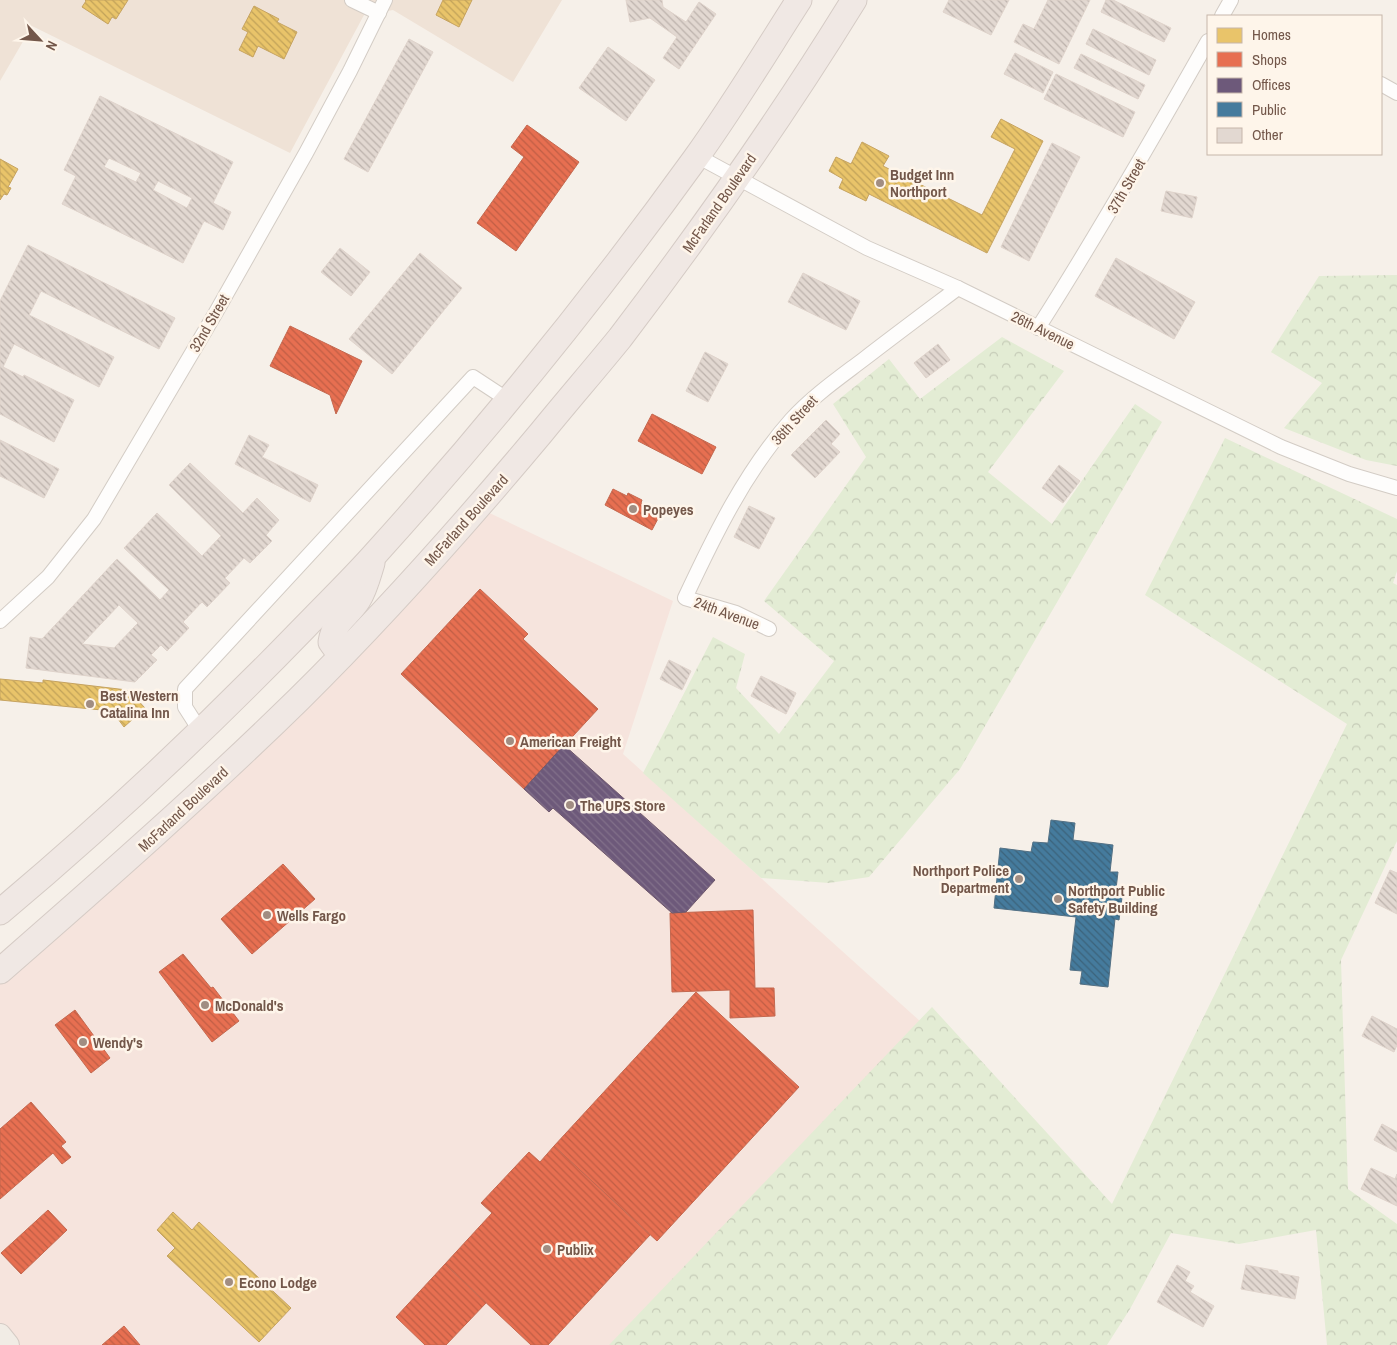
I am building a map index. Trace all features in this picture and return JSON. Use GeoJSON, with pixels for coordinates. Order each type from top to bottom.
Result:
{"type":"FeatureCollection","features":[{"type":"Feature","properties":{"kind":"highway"},"geometry":{"type":"LineString","coordinates":[[0,912],[62,860],[200,732],[268,665],[375,554],[508,400],[577,316],[697,156],[799,0]]}},
{"type":"Feature","properties":{"kind":"highway","name":"McFarland Boulevard"},"geometry":{"type":"LineString","coordinates":[[0,970],[108,877],[201,793],[301,697],[396,598],[490,494],[617,341],[702,229],[800,86],[854,0]]}},
{"type":"Feature","properties":{"kind":"highway"},"geometry":{"type":"LineString","coordinates":[[341,656],[331,642],[333,631],[357,601],[367,580],[375,554]]}},
{"type":"Feature","properties":{"kind":"main road"},"geometry":{"type":"LineString","coordinates":[[0,1335],[8,1345]]}},
{"type":"Feature","properties":{"kind":"street"},"geometry":{"type":"LineString","coordinates":[[352,0],[379,13]]}},
{"type":"Feature","properties":{"kind":"street","name":"32nd Street"},"geometry":{"type":"LineString","coordinates":[[0,621],[48,577],[94,519],[215,314],[303,159],[385,0]]}},
{"type":"Feature","properties":{"kind":"street"},"geometry":{"type":"LineString","coordinates":[[1223,15],[1231,0]]}},
{"type":"Feature","properties":{"kind":"street","name":"37th Street"},"geometry":{"type":"LineString","coordinates":[[1038,328],[1135,171],[1207,43]]}},
{"type":"Feature","properties":{"kind":"street"},"geometry":{"type":"LineString","coordinates":[[1382,85],[1397,93]]}},
{"type":"Feature","properties":{"kind":"street","name":"26th Avenue"},"geometry":{"type":"LineString","coordinates":[[697,156],[867,248],[958,288],[1281,447],[1349,474],[1397,488]]}},
{"type":"Feature","properties":{"kind":"street","name":"36th Street"},"geometry":{"type":"LineString","coordinates":[[685,598],[709,546],[728,511],[758,463],[792,420],[817,394],[958,288]]}},
{"type":"Feature","properties":{"kind":"street"},"geometry":{"type":"LineString","coordinates":[[200,732],[185,707],[185,689],[473,377],[508,400]]}},
{"type":"Feature","properties":{"kind":"street","name":"24th Avenue"},"geometry":{"type":"LineString","coordinates":[[685,598],[736,613],[769,629]]}},
{"type":"Feature","properties":{"kind":"shaded area"},"geometry":{"type":"Polygon","coordinates":[[[0,0],[562,0],[513,82],[393,10],[364,15],[290,153],[32,26],[0,81],[0,0]]]}},
{"type":"Feature","properties":{"kind":"shaded area"},"geometry":{"type":"Polygon","coordinates":[[[479,508],[673,601],[623,754],[941,1040],[637,1345],[0,1345],[0,971],[108,877],[479,508]]]}},
{"type":"Feature","properties":{"kind":"green space"},"geometry":{"type":"Polygon","coordinates":[[[1397,275],[1397,466],[1366,460],[1284,428],[1322,383],[1271,352],[1319,276],[1397,275]]]}},
{"type":"Feature","properties":{"kind":"green space"},"geometry":{"type":"Polygon","coordinates":[[[1002,337],[1064,371],[988,472],[1052,524],[1135,404],[1162,422],[960,769],[869,877],[829,883],[761,878],[643,773],[713,637],[745,654],[736,688],[779,734],[834,661],[764,601],[866,457],[833,404],[889,359],[920,399],[1002,337]]]}},
{"type":"Feature","properties":{"kind":"green space"},"geometry":{"type":"Polygon","coordinates":[[[1225,438],[1397,519],[1397,571],[1393,583],[1397,585],[1397,841],[1341,960],[1348,1189],[1397,1224],[1397,1345],[1327,1345],[1316,1230],[1239,1244],[1171,1233],[1130,1309],[1107,1345],[609,1345],[932,1007],[1112,1204],[1347,724],[1145,595],[1225,438]]]}},
{"type":"Feature","properties":{"kind":"building: Homes"},"geometry":{"type":"Polygon","coordinates":[[[85,0],[128,0],[116,19],[112,17],[108,24],[82,7],[85,0]]]}},
{"type":"Feature","properties":{"kind":"building: Homes"},"geometry":{"type":"Polygon","coordinates":[[[443,0],[472,0],[459,27],[436,15],[443,0]]]}},
{"type":"Feature","properties":{"kind":"building: Homes"},"geometry":{"type":"Polygon","coordinates":[[[254,6],[279,19],[277,22],[297,32],[284,59],[258,46],[253,57],[239,50],[248,32],[242,29],[254,6]]]}},
{"type":"Feature","properties":{"kind":"building: Homes","name":"Budget Inn Northport"},"geometry":{"type":"Polygon","coordinates":[[[1001,119],[1043,141],[987,253],[869,194],[866,201],[839,188],[843,179],[829,171],[836,157],[851,164],[862,142],[889,156],[883,166],[982,215],[1015,149],[991,137],[1001,119]]]}},
{"type":"Feature","properties":{"kind":"building: Homes"},"geometry":{"type":"Polygon","coordinates":[[[0,159],[18,169],[8,187],[11,188],[7,195],[4,194],[0,200],[0,159]]]}},
{"type":"Feature","properties":{"kind":"building: Homes","name":"Best Western Catalina Inn"},"geometry":{"type":"Polygon","coordinates":[[[0,679],[43,683],[43,680],[127,690],[145,708],[124,727],[112,711],[0,700],[0,679]]]}},
{"type":"Feature","properties":{"kind":"building: Homes","name":"Econo Lodge"},"geometry":{"type":"Polygon","coordinates":[[[173,1212],[192,1230],[199,1222],[291,1308],[259,1342],[167,1256],[175,1248],[157,1230],[173,1212]]]}},
{"type":"Feature","properties":{"kind":"building: Shops"},"geometry":{"type":"Polygon","coordinates":[[[527,125],[579,162],[516,251],[477,223],[524,157],[511,147],[527,125]]]}},
{"type":"Feature","properties":{"kind":"building: Shops"},"geometry":{"type":"Polygon","coordinates":[[[290,326],[362,361],[336,414],[330,395],[270,366],[290,326]]]}},
{"type":"Feature","properties":{"kind":"building: Shops"},"geometry":{"type":"Polygon","coordinates":[[[652,414],[716,447],[702,474],[638,441],[652,414]]]}},
{"type":"Feature","properties":{"kind":"building: Shops","name":"Popeyes"},"geometry":{"type":"Polygon","coordinates":[[[613,489],[627,496],[628,493],[642,500],[641,503],[661,513],[652,530],[605,505],[613,489]]]}},
{"type":"Feature","properties":{"kind":"building: Shops"},"geometry":{"type":"Polygon","coordinates":[[[480,589],[528,634],[523,639],[598,709],[524,789],[401,674],[480,589]]]}},
{"type":"Feature","properties":{"kind":"building: Shops"},"geometry":{"type":"Polygon","coordinates":[[[283,864],[315,899],[252,954],[221,919],[283,864]]]}},
{"type":"Feature","properties":{"kind":"building: Shops"},"geometry":{"type":"Polygon","coordinates":[[[753,910],[755,988],[774,988],[775,1016],[730,1018],[730,990],[672,992],[670,913],[753,910]]]}},
{"type":"Feature","properties":{"kind":"building: Shops","name":"McDonald's"},"geometry":{"type":"Polygon","coordinates":[[[183,954],[211,988],[213,987],[239,1021],[212,1042],[159,972],[183,954]]]}},
{"type":"Feature","properties":{"kind":"building: Shops"},"geometry":{"type":"Polygon","coordinates":[[[696,992],[799,1087],[657,1241],[554,1146],[696,992]]]}},
{"type":"Feature","properties":{"kind":"building: Shops","name":"Wendy's"},"geometry":{"type":"Polygon","coordinates":[[[75,1010],[110,1058],[91,1073],[55,1025],[75,1010]]]}},
{"type":"Feature","properties":{"kind":"building: Shops"},"geometry":{"type":"Polygon","coordinates":[[[31,1102],[66,1142],[61,1146],[71,1157],[62,1164],[53,1153],[0,1199],[0,1129],[31,1102]]]}},
{"type":"Feature","properties":{"kind":"building: Shops","name":"Publix"},"geometry":{"type":"Polygon","coordinates":[[[554,1146],[650,1235],[548,1345],[531,1345],[445,1264],[492,1213],[481,1203],[529,1152],[540,1162],[554,1146]]]}},
{"type":"Feature","properties":{"kind":"building: Shops"},"geometry":{"type":"Polygon","coordinates":[[[48,1210],[67,1230],[21,1274],[1,1253],[48,1210]]]}},
{"type":"Feature","properties":{"kind":"building: Shops"},"geometry":{"type":"Polygon","coordinates":[[[445,1264],[486,1303],[446,1345],[425,1345],[396,1317],[445,1264]]]}},
{"type":"Feature","properties":{"kind":"building: Shops"},"geometry":{"type":"Polygon","coordinates":[[[124,1326],[140,1345],[102,1345],[124,1326]]]}},
{"type":"Feature","properties":{"kind":"building: Offices"},"geometry":{"type":"Polygon","coordinates":[[[564,745],[715,880],[686,912],[672,913],[553,808],[549,812],[524,789],[564,745]]]}},
{"type":"Feature","properties":{"kind":"building: Public","name":"Northport Public Safety Building"},"geometry":{"type":"Polygon","coordinates":[[[1051,820],[1075,823],[1073,840],[1113,845],[1110,872],[1118,872],[1116,889],[1123,890],[1119,920],[1115,919],[1108,987],[1080,984],[1082,971],[1070,970],[1076,917],[994,908],[1000,848],[1031,852],[1033,842],[1048,843],[1051,820]]]}},
{"type":"Feature","properties":{"kind":"building: Other"},"geometry":{"type":"Polygon","coordinates":[[[626,0],[662,0],[663,7],[686,22],[699,2],[716,14],[679,69],[663,58],[677,37],[650,18],[630,22],[626,0]]]}},
{"type":"Feature","properties":{"kind":"building: Other"},"geometry":{"type":"Polygon","coordinates":[[[949,0],[1009,0],[991,35],[943,12],[949,0]]]}},
{"type":"Feature","properties":{"kind":"building: Other"},"geometry":{"type":"Polygon","coordinates":[[[1048,0],[1090,0],[1059,64],[1014,42],[1023,24],[1034,29],[1048,0]]]}},
{"type":"Feature","properties":{"kind":"building: Other"},"geometry":{"type":"Polygon","coordinates":[[[1106,0],[1113,0],[1171,28],[1164,42],[1101,12],[1106,0]]]}},
{"type":"Feature","properties":{"kind":"building: Other"},"geometry":{"type":"Polygon","coordinates":[[[1093,29],[1156,60],[1149,75],[1086,44],[1093,29]]]}},
{"type":"Feature","properties":{"kind":"building: Other"},"geometry":{"type":"Polygon","coordinates":[[[409,39],[433,52],[368,172],[344,159],[409,39]]]}},
{"type":"Feature","properties":{"kind":"building: Other"},"geometry":{"type":"Polygon","coordinates":[[[608,47],[655,80],[626,121],[579,88],[608,47]]]}},
{"type":"Feature","properties":{"kind":"building: Other"},"geometry":{"type":"Polygon","coordinates":[[[1015,53],[1053,72],[1043,93],[1004,74],[1015,53]]]}},
{"type":"Feature","properties":{"kind":"building: Other"},"geometry":{"type":"Polygon","coordinates":[[[1081,54],[1145,85],[1138,99],[1074,68],[1081,54]]]}},
{"type":"Feature","properties":{"kind":"building: Other"},"geometry":{"type":"Polygon","coordinates":[[[1056,74],[1135,112],[1123,137],[1044,99],[1056,74]]]}},
{"type":"Feature","properties":{"kind":"building: Other"},"geometry":{"type":"Polygon","coordinates":[[[100,96],[233,162],[213,203],[231,212],[223,230],[204,221],[183,263],[62,204],[76,176],[64,170],[100,96]],[[109,158],[104,167],[136,182],[141,173],[109,158]],[[158,181],[153,190],[187,208],[192,198],[158,181]]]}},
{"type":"Feature","properties":{"kind":"building: Other"},"geometry":{"type":"Polygon","coordinates":[[[1052,143],[1080,157],[1029,261],[1001,247],[1052,143]]]}},
{"type":"Feature","properties":{"kind":"building: Other"},"geometry":{"type":"Polygon","coordinates":[[[1166,191],[1197,197],[1192,218],[1161,211],[1166,191]]]}},
{"type":"Feature","properties":{"kind":"building: Other"},"geometry":{"type":"Polygon","coordinates":[[[28,245],[175,318],[159,349],[41,291],[29,315],[114,357],[99,387],[14,344],[3,367],[23,377],[24,375],[74,400],[54,442],[0,414],[0,301],[28,245]]]}},
{"type":"Feature","properties":{"kind":"building: Other"},"geometry":{"type":"Polygon","coordinates":[[[340,248],[370,272],[351,296],[321,272],[340,248]]]}},
{"type":"Feature","properties":{"kind":"building: Other"},"geometry":{"type":"Polygon","coordinates":[[[420,253],[462,288],[392,374],[349,339],[420,253]]]}},
{"type":"Feature","properties":{"kind":"building: Other"},"geometry":{"type":"Polygon","coordinates":[[[1116,258],[1195,302],[1174,339],[1095,296],[1116,258]]]}},
{"type":"Feature","properties":{"kind":"building: Other"},"geometry":{"type":"Polygon","coordinates":[[[803,273],[860,301],[846,330],[788,302],[803,273]]]}},
{"type":"Feature","properties":{"kind":"building: Other"},"geometry":{"type":"Polygon","coordinates":[[[938,344],[950,360],[926,378],[914,363],[938,344]]]}},
{"type":"Feature","properties":{"kind":"building: Other"},"geometry":{"type":"Polygon","coordinates":[[[705,352],[728,364],[708,402],[686,391],[705,352]]]}},
{"type":"Feature","properties":{"kind":"building: Other"},"geometry":{"type":"Polygon","coordinates":[[[826,420],[840,434],[831,444],[840,452],[815,478],[791,455],[826,420]]]}},
{"type":"Feature","properties":{"kind":"building: Other"},"geometry":{"type":"Polygon","coordinates":[[[249,435],[269,445],[262,457],[318,485],[310,502],[235,464],[249,435]]]}},
{"type":"Feature","properties":{"kind":"building: Other"},"geometry":{"type":"Polygon","coordinates":[[[0,440],[59,469],[44,498],[0,476],[0,440]]]}},
{"type":"Feature","properties":{"kind":"building: Other"},"geometry":{"type":"Polygon","coordinates":[[[190,463],[243,513],[257,498],[279,520],[266,535],[272,541],[250,563],[244,558],[225,578],[230,583],[207,607],[202,602],[183,622],[189,628],[167,651],[161,645],[151,655],[157,660],[135,682],[26,668],[30,637],[42,639],[117,559],[160,600],[169,590],[124,548],[157,513],[202,556],[221,536],[169,485],[190,463]],[[119,605],[82,644],[114,648],[138,623],[119,605]]]}},
{"type":"Feature","properties":{"kind":"building: Other"},"geometry":{"type":"Polygon","coordinates":[[[1059,465],[1080,481],[1063,503],[1042,488],[1059,465]]]}},
{"type":"Feature","properties":{"kind":"building: Other"},"geometry":{"type":"Polygon","coordinates":[[[749,506],[775,518],[759,549],[734,537],[749,506]]]}},
{"type":"Feature","properties":{"kind":"building: Other"},"geometry":{"type":"Polygon","coordinates":[[[669,660],[691,671],[682,690],[660,679],[669,660]]]}},
{"type":"Feature","properties":{"kind":"building: Other"},"geometry":{"type":"Polygon","coordinates":[[[761,676],[796,693],[786,714],[751,696],[761,676]]]}},
{"type":"Feature","properties":{"kind":"building: Other"},"geometry":{"type":"Polygon","coordinates":[[[1390,870],[1397,873],[1397,914],[1375,903],[1390,870]]]}},
{"type":"Feature","properties":{"kind":"building: Other"},"geometry":{"type":"Polygon","coordinates":[[[1372,1016],[1397,1029],[1397,1045],[1394,1052],[1362,1036],[1372,1016]]]}},
{"type":"Feature","properties":{"kind":"building: Other"},"geometry":{"type":"Polygon","coordinates":[[[1382,1124],[1397,1132],[1397,1152],[1374,1140],[1382,1124]]]}},
{"type":"Feature","properties":{"kind":"building: Other"},"geometry":{"type":"Polygon","coordinates":[[[1371,1168],[1395,1179],[1397,1174],[1397,1206],[1361,1189],[1371,1168]]]}},
{"type":"Feature","properties":{"kind":"building: Other"},"geometry":{"type":"Polygon","coordinates":[[[1177,1265],[1190,1272],[1185,1281],[1194,1286],[1190,1292],[1214,1306],[1203,1327],[1157,1302],[1177,1265]]]}},
{"type":"Feature","properties":{"kind":"building: Other"},"geometry":{"type":"Polygon","coordinates":[[[1246,1265],[1299,1277],[1295,1299],[1241,1289],[1246,1265]]]}},
{"type":"Feature","properties":{"kind":"place","name":"Budget Inn Northport"},"geometry":{"type":"Point","coordinates":[880,183]}},
{"type":"Feature","properties":{"kind":"place","name":"Popeyes"},"geometry":{"type":"Point","coordinates":[633,509]}},
{"type":"Feature","properties":{"kind":"place","name":"Best Western Catalina Inn"},"geometry":{"type":"Point","coordinates":[90,704]}},
{"type":"Feature","properties":{"kind":"place","name":"American Freight"},"geometry":{"type":"Point","coordinates":[510,741]}},
{"type":"Feature","properties":{"kind":"place","name":"The UPS Store"},"geometry":{"type":"Point","coordinates":[570,805]}},
{"type":"Feature","properties":{"kind":"place","name":"Northport Police Department"},"geometry":{"type":"Point","coordinates":[1019,879]}},
{"type":"Feature","properties":{"kind":"place","name":"Northport Public Safety Building"},"geometry":{"type":"Point","coordinates":[1058,899]}},
{"type":"Feature","properties":{"kind":"place","name":"Wells Fargo"},"geometry":{"type":"Point","coordinates":[267,915]}},
{"type":"Feature","properties":{"kind":"place","name":"McDonald's"},"geometry":{"type":"Point","coordinates":[205,1005]}},
{"type":"Feature","properties":{"kind":"place","name":"Wendy's"},"geometry":{"type":"Point","coordinates":[83,1042]}},
{"type":"Feature","properties":{"kind":"place","name":"Publix"},"geometry":{"type":"Point","coordinates":[547,1249]}},
{"type":"Feature","properties":{"kind":"place","name":"Econo Lodge"},"geometry":{"type":"Point","coordinates":[229,1282]}}]}
